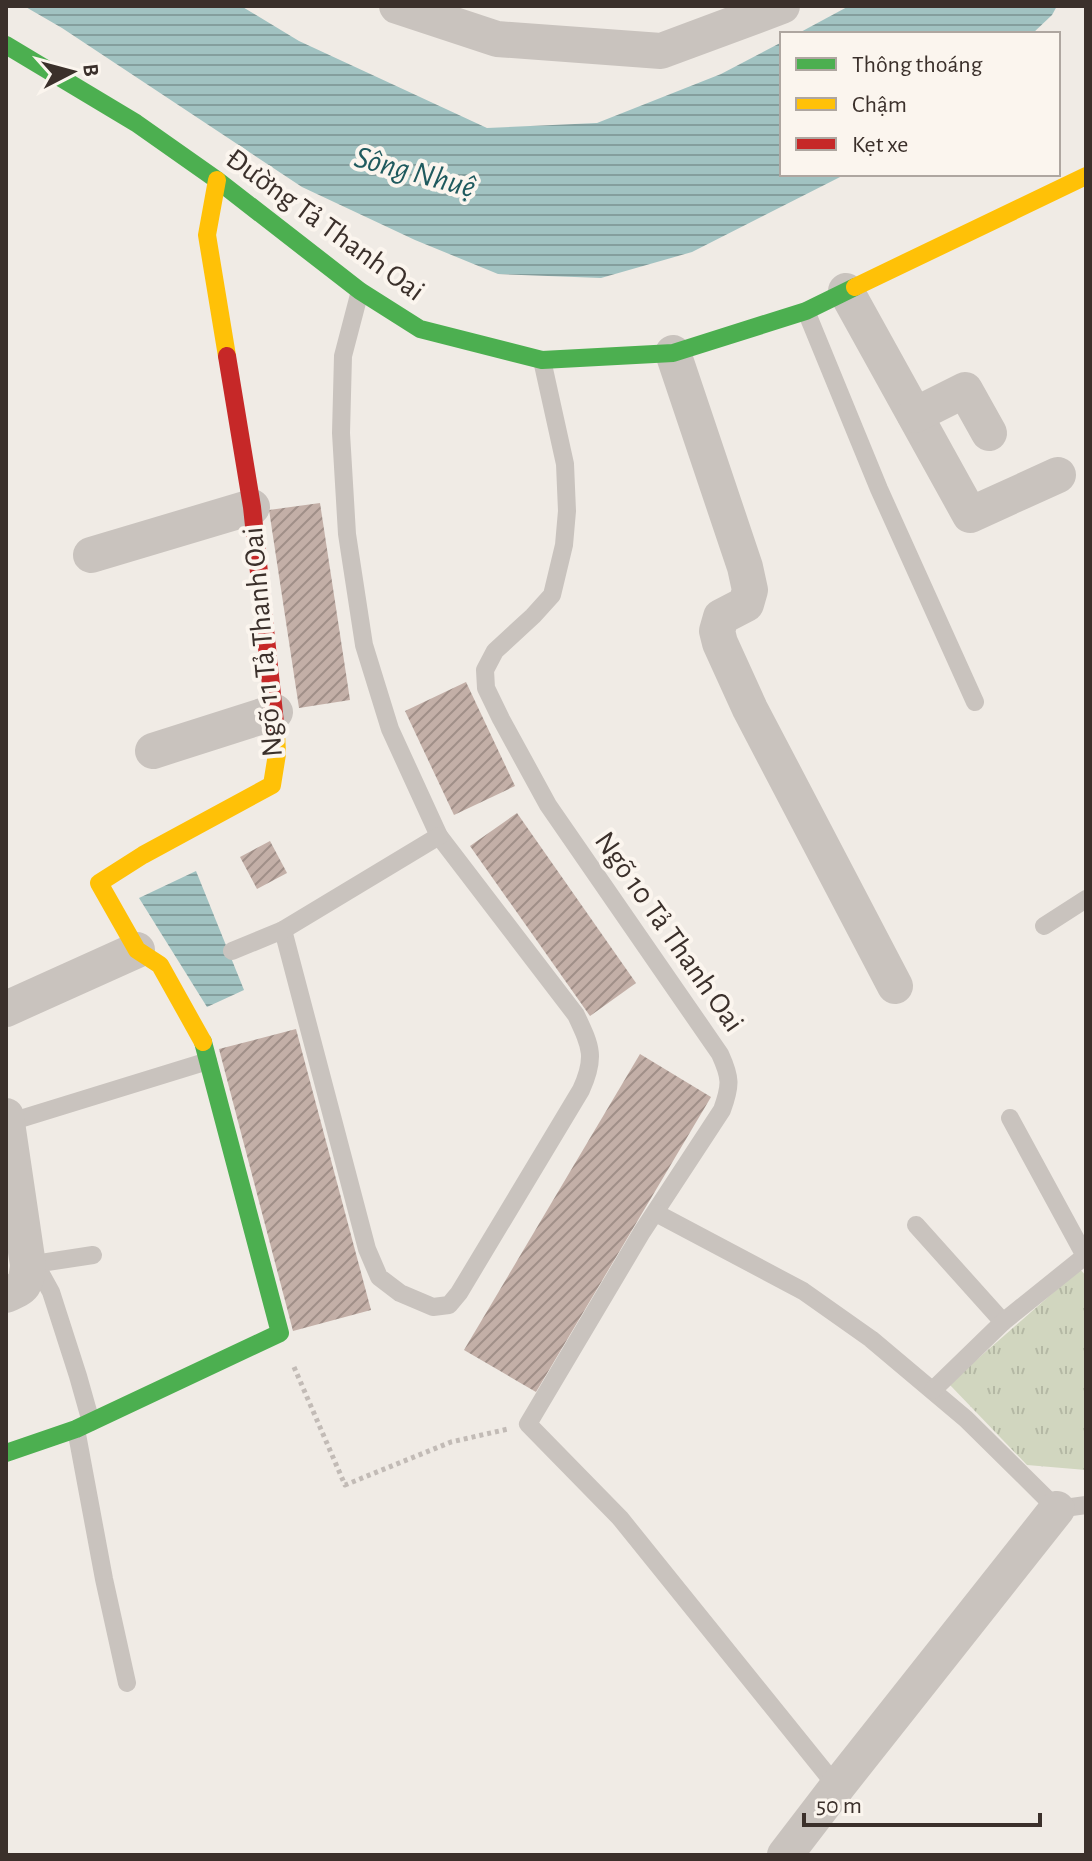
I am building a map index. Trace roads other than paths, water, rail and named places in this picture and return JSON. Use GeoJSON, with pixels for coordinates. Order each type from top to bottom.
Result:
{"type":"FeatureCollection","features":[{"type":"Feature","properties":{"kind":"street"},"geometry":{"type":"LineString","coordinates":[[397,6],[497,39],[661,51],[782,6]]}},
{"type":"Feature","properties":{"kind":"street","name":"Đường Tả Thanh Oai"},"geometry":{"type":"LineString","coordinates":[[6,45],[136,123],[217,180],[360,291],[420,329],[542,360],[673,353],[806,311],[1086,176]]}},
{"type":"Feature","properties":{"kind":"street","name":"Ngõ 11 Tả Thanh Oai"},"geometry":{"type":"LineString","coordinates":[[137,950],[99,883],[143,855],[272,785],[277,754],[252,507],[207,235],[217,180]]}},
{"type":"Feature","properties":{"kind":"street"},"geometry":{"type":"LineString","coordinates":[[846,291],[970,515],[1058,475]]}},
{"type":"Feature","properties":{"kind":"street"},"geometry":{"type":"LineString","coordinates":[[673,353],[750,590],[746,604],[721,617],[717,631],[720,643],[750,709],[895,986]]}},
{"type":"Feature","properties":{"kind":"street"},"geometry":{"type":"LineString","coordinates":[[915,415],[965,390],[989,433]]}},
{"type":"Feature","properties":{"kind":"street"},"geometry":{"type":"LineString","coordinates":[[91,555],[252,507]]}},
{"type":"Feature","properties":{"kind":"street"},"geometry":{"type":"LineString","coordinates":[[153,751],[275,712]]}},
{"type":"Feature","properties":{"kind":"street"},"geometry":{"type":"LineString","coordinates":[[6,1009],[137,950],[160,965],[205,1046],[280,1333],[83,1426],[6,1453]]}},
{"type":"Feature","properties":{"kind":"street"},"geometry":{"type":"LineString","coordinates":[[6,1295],[21,1288],[26,1281],[28,1265],[7,1120]]}},
{"type":"Feature","properties":{"kind":"street"},"geometry":{"type":"LineString","coordinates":[[785,1855],[837,1787],[1072,1507]]}},
{"type":"Feature","properties":{"kind":"lane"},"geometry":{"type":"LineString","coordinates":[[283,930],[367,1249],[379,1277],[400,1293],[433,1307],[449,1305],[581,1090],[591,1068],[589,1042],[576,1015],[439,836],[390,729],[364,645],[347,534],[341,433],[343,356],[360,291]]}},
{"type":"Feature","properties":{"kind":"lane"},"geometry":{"type":"LineString","coordinates":[[806,311],[879,489],[975,702]]}},
{"type":"Feature","properties":{"kind":"lane","name":"Ngõ 10 Tả Thanh Oai"},"geometry":{"type":"LineString","coordinates":[[542,360],[565,464],[567,511],[564,545],[552,595],[495,651],[485,670],[486,688],[548,805],[720,1054],[727,1070],[729,1089],[722,1110],[642,1232],[528,1424],[620,1518],[837,1787]]}},
{"type":"Feature","properties":{"kind":"lane"},"geometry":{"type":"LineString","coordinates":[[232,951],[283,930],[439,836]]}},
{"type":"Feature","properties":{"kind":"lane"},"geometry":{"type":"LineString","coordinates":[[1044,926],[1086,899]]}},
{"type":"Feature","properties":{"kind":"lane"},"geometry":{"type":"LineString","coordinates":[[7,1120],[208,1061]]}},
{"type":"Feature","properties":{"kind":"lane"},"geometry":{"type":"LineString","coordinates":[[933,1390],[1003,1322],[1085,1256],[1010,1118]]}},
{"type":"Feature","properties":{"kind":"lane"},"geometry":{"type":"LineString","coordinates":[[656,1213],[803,1291],[871,1339],[1072,1507]]}},
{"type":"Feature","properties":{"kind":"lane"},"geometry":{"type":"LineString","coordinates":[[916,1225],[1003,1322]]}},
{"type":"Feature","properties":{"kind":"lane"},"geometry":{"type":"LineString","coordinates":[[28,1265],[93,1255]]}},
{"type":"Feature","properties":{"kind":"lane"},"geometry":{"type":"LineString","coordinates":[[28,1265],[41,1274],[51,1292],[78,1376],[104,1579],[127,1683]]}},
{"type":"Feature","properties":{"kind":"water","name":"Sông Nhuệ"},"geometry":{"type":"Polygon","coordinates":[[[24,6],[241,6],[299,41],[487,128],[597,123],[721,74],[780,43],[780,176],[842,176],[692,252],[601,278],[498,274],[415,240],[302,187],[24,6]]]}},
{"type":"Feature","properties":{"kind":"water"},"geometry":{"type":"Polygon","coordinates":[[[849,6],[1057,6],[1034,32],[801,32],[849,6]]]}},
{"type":"Feature","properties":{"kind":"water"},"geometry":{"type":"Polygon","coordinates":[[[196,871],[244,990],[207,1007],[139,898],[196,871]]]}}]}
